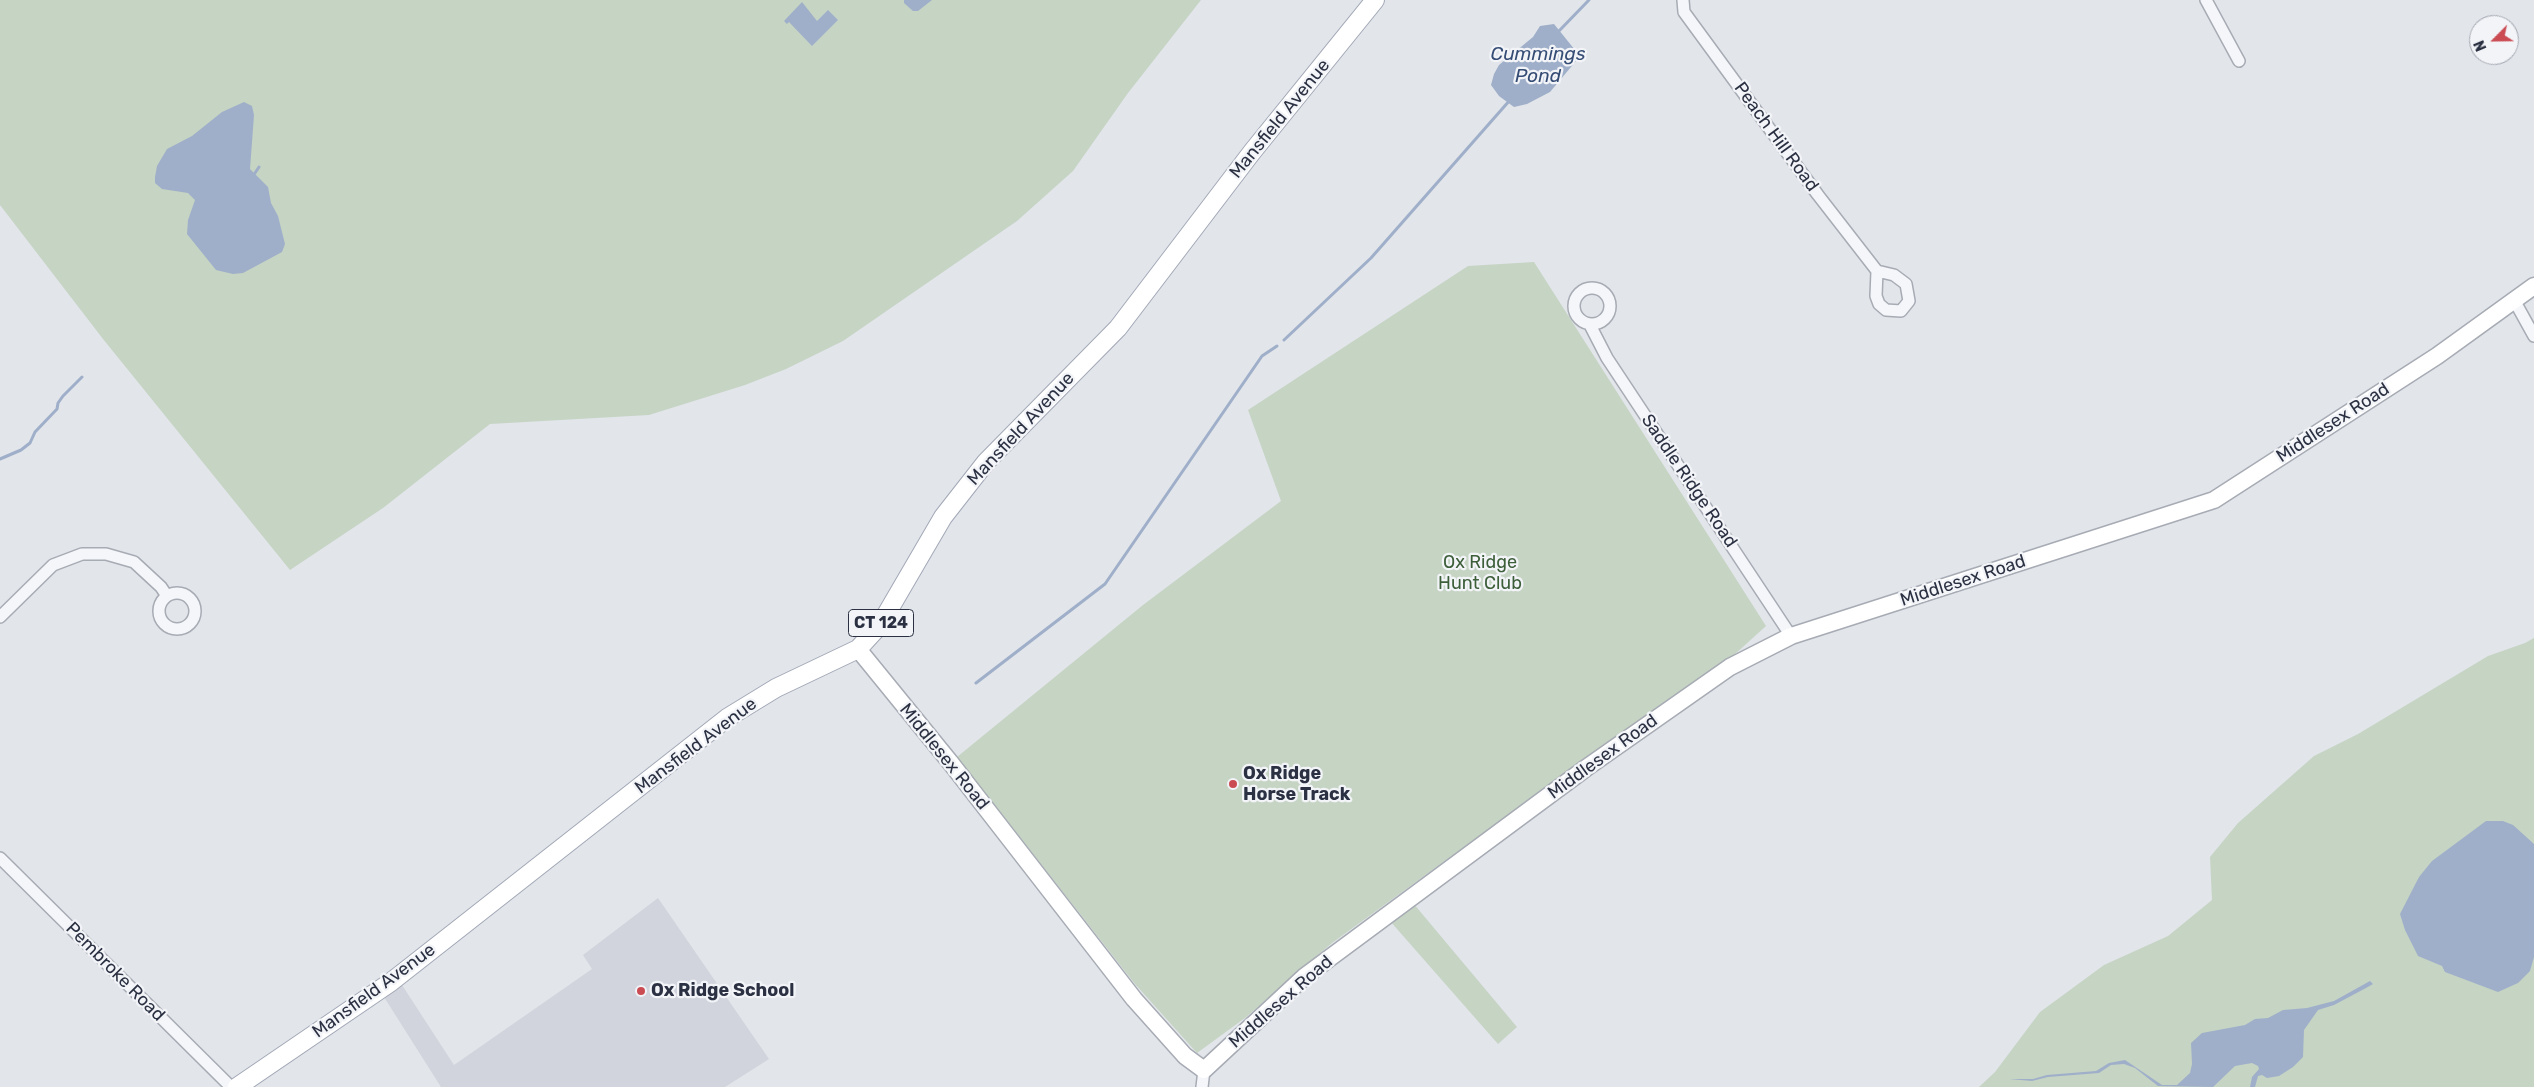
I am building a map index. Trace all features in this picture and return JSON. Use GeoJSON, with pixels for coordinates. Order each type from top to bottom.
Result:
{"type":"FeatureCollection","features":[{"type":"Feature","properties":{"kind":"main road","name":"Mansfield Avenue"},"geometry":{"type":"LineString","coordinates":[[237,1087],[391,982],[727,718],[776,688],[858,649],[880,625],[943,517],[986,462],[1118,328],[1252,152],[1375,0]]}},
{"type":"Feature","properties":{"kind":"main road","name":"Middlesex Road"},"geometry":{"type":"LineString","coordinates":[[858,649],[950,762],[1134,1000],[1185,1056],[1204,1070],[1304,977],[1579,773],[1730,667],[1792,636],[2214,500],[2437,356],[2534,286]]}},
{"type":"Feature","properties":{"kind":"street","name":"Peach Hill Road"},"geometry":{"type":"LineString","coordinates":[[1683,0],[1684,12],[1877,271]]}},
{"type":"Feature","properties":{"kind":"street"},"geometry":{"type":"LineString","coordinates":[[2206,0],[2239,61]]}},
{"type":"Feature","properties":{"kind":"street"},"geometry":{"type":"LineString","coordinates":[[2514,300],[2534,336]]}},
{"type":"Feature","properties":{"kind":"street","name":"Saddle Ridge Road"},"geometry":{"type":"LineString","coordinates":[[1590,325],[1610,362],[1792,636]]}},
{"type":"Feature","properties":{"kind":"street"},"geometry":{"type":"LineString","coordinates":[[0,617],[53,565],[82,554],[106,554],[134,562],[161,587],[167,596]]}},
{"type":"Feature","properties":{"kind":"street","name":"Pembroke Road"},"geometry":{"type":"LineString","coordinates":[[0,858],[231,1087]]}},
{"type":"Feature","properties":{"kind":"street"},"geometry":{"type":"LineString","coordinates":[[1202,1087],[1204,1070]]}},
{"type":"Feature","properties":{"kind":"shaded area","name":"Ox Ridge School"},"geometry":{"type":"Polygon","coordinates":[[[658,898],[769,1059],[725,1087],[441,1087],[384,997],[402,985],[454,1065],[592,969],[583,955],[658,898]]]}},
{"type":"Feature","properties":{"kind":"green space"},"geometry":{"type":"Polygon","coordinates":[[[0,0],[1201,0],[1128,93],[1073,171],[1017,221],[843,341],[786,369],[745,385],[649,415],[490,424],[383,508],[290,570],[103,339],[0,205],[0,0]]]}},
{"type":"Feature","properties":{"kind":"green space","name":"Ox Ridge Hunt Club"},"geometry":{"type":"Polygon","coordinates":[[[1534,262],[1766,626],[1734,655],[1589,756],[1332,943],[1245,1018],[1197,1053],[1135,984],[957,757],[1143,605],[1281,501],[1248,410],[1468,266],[1534,262]]]}},
{"type":"Feature","properties":{"kind":"green space"},"geometry":{"type":"Polygon","coordinates":[[[2534,638],[2534,1087],[1979,1087],[1995,1072],[2040,1012],[2104,965],[2168,936],[2212,900],[2210,857],[2238,823],[2314,756],[2358,734],[2488,656],[2534,638]]]}},
{"type":"Feature","properties":{"kind":"green space"},"geometry":{"type":"Polygon","coordinates":[[[1413,903],[1517,1027],[1498,1044],[1390,921],[1413,903]]]}},
{"type":"Feature","properties":{"kind":"water"},"geometry":{"type":"Polygon","coordinates":[[[904,0],[932,0],[918,11],[913,11],[904,3],[904,0]]]}},
{"type":"Feature","properties":{"kind":"water"},"geometry":{"type":"Polygon","coordinates":[[[802,2],[817,21],[828,10],[838,20],[812,46],[789,22],[787,24],[784,21],[802,2]]]}},
{"type":"Feature","properties":{"kind":"water","name":"Cummings Pond"},"geometry":{"type":"Polygon","coordinates":[[[1554,24],[1575,50],[1576,61],[1550,92],[1527,104],[1514,107],[1499,96],[1491,85],[1494,74],[1499,65],[1533,37],[1540,26],[1554,24]]]}},
{"type":"Feature","properties":{"kind":"water"},"geometry":{"type":"Polygon","coordinates":[[[244,102],[252,106],[254,115],[250,169],[268,187],[271,203],[278,216],[285,244],[282,252],[243,273],[233,274],[216,270],[187,234],[188,220],[195,200],[188,193],[162,189],[155,183],[155,177],[157,166],[167,149],[192,136],[222,112],[244,102]]]}},
{"type":"Feature","properties":{"kind":"water"},"geometry":{"type":"Polygon","coordinates":[[[2486,821],[2503,821],[2513,825],[2534,844],[2534,957],[2530,971],[2518,983],[2498,992],[2445,972],[2442,966],[2418,956],[2405,930],[2400,914],[2419,877],[2432,861],[2486,821]]]}},
{"type":"Feature","properties":{"kind":"water"},"geometry":{"type":"Polygon","coordinates":[[[2370,981],[2373,984],[2334,1005],[2318,1010],[2304,1030],[2303,1057],[2293,1067],[2279,1076],[2267,1078],[2262,1075],[2258,1076],[2255,1087],[2250,1087],[2252,1077],[2259,1069],[2258,1066],[2252,1063],[2235,1066],[2213,1087],[2158,1086],[2135,1068],[2124,1064],[2111,1065],[2099,1073],[2048,1077],[2032,1081],[2009,1079],[2033,1079],[2047,1075],[2096,1071],[2109,1063],[2125,1060],[2162,1085],[2177,1085],[2190,1073],[2192,1064],[2191,1043],[2202,1033],[2245,1025],[2255,1019],[2268,1018],[2283,1010],[2307,1008],[2334,1001],[2370,981]]]}},
{"type":"Feature","properties":{"kind":"waterway"},"geometry":{"type":"LineString","coordinates":[[1558,32],[1589,0]]}},
{"type":"Feature","properties":{"kind":"waterway"},"geometry":{"type":"LineString","coordinates":[[1284,340],[1371,258],[1510,100]]}},
{"type":"Feature","properties":{"kind":"waterway"},"geometry":{"type":"LineString","coordinates":[[253,176],[259,167]]}},
{"type":"Feature","properties":{"kind":"waterway"},"geometry":{"type":"LineString","coordinates":[[976,683],[1105,584],[1262,356],[1277,346]]}},
{"type":"Feature","properties":{"kind":"waterway"},"geometry":{"type":"LineString","coordinates":[[0,459],[21,450],[30,443],[35,432],[57,409],[58,403],[63,396],[82,377]]}},
{"type":"Feature","properties":{"kind":"place","name":"Ox Ridge Horse Track"},"geometry":{"type":"Point","coordinates":[1233,784]}},
{"type":"Feature","properties":{"kind":"place","name":"Ox Ridge School"},"geometry":{"type":"Point","coordinates":[641,991]}}]}
